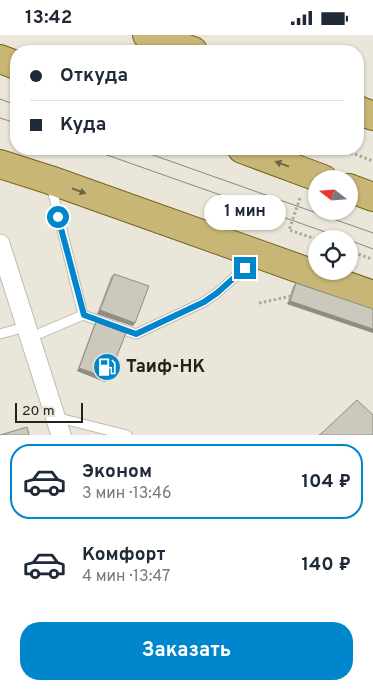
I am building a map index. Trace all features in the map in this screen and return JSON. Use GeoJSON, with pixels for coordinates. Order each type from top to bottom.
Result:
{"type":"FeatureCollection","features":[{"type":"Feature","properties":{"kind":"main road"},"geometry":{"type":"LineString","coordinates":[[147,35],[176,45]]}},
{"type":"Feature","properties":{"kind":"main road"},"geometry":{"type":"LineString","coordinates":[[258,155],[308,173]]}},
{"type":"Feature","properties":{"kind":"main road"},"geometry":{"type":"LineString","coordinates":[[1,166],[50,180],[373,295]]}},
{"type":"Feature","properties":{"kind":"main road"},"geometry":{"type":"LineString","coordinates":[[358,191],[373,197]]}},
{"type":"Feature","properties":{"kind":"street"},"geometry":{"type":"LineString","coordinates":[[0,245],[9,285],[28,333],[61,435]]}},
{"type":"Feature","properties":{"kind":"lane"},"geometry":{"type":"LineString","coordinates":[[50,180],[84,315]]}},
{"type":"Feature","properties":{"kind":"lane"},"geometry":{"type":"LineString","coordinates":[[0,334],[28,333],[84,315],[136,334],[204,302],[217,293],[259,255]]}},
{"type":"Feature","properties":{"kind":"lane"},"geometry":{"type":"LineString","coordinates":[[55,417],[127,435]]}},
{"type":"Feature","properties":{"kind":"path"},"geometry":{"type":"LineString","coordinates":[[357,155],[373,161]]}},
{"type":"Feature","properties":{"kind":"path"},"geometry":{"type":"LineString","coordinates":[[300,198],[289,230],[308,236]]}},
{"type":"Feature","properties":{"kind":"path"},"geometry":{"type":"LineString","coordinates":[[358,254],[372,259]]}},
{"type":"Feature","properties":{"kind":"path"},"geometry":{"type":"LineString","coordinates":[[259,303],[290,295],[299,298]]}},
{"type":"Feature","properties":{"kind":"building"},"geometry":{"type":"Polygon","coordinates":[[[114,274],[149,286],[135,323],[100,310],[114,274]]]}},
{"type":"Feature","properties":{"kind":"building"},"geometry":{"type":"Polygon","coordinates":[[[296,283],[373,309],[373,329],[290,301],[296,283]]]}},
{"type":"Feature","properties":{"kind":"building"},"geometry":{"type":"Polygon","coordinates":[[[96,322],[126,333],[108,378],[79,368],[96,322]]]}},
{"type":"Feature","properties":{"kind":"building"},"geometry":{"type":"Polygon","coordinates":[[[357,400],[373,415],[373,435],[319,435],[323,432],[357,400]]]}},
{"type":"Feature","properties":{"kind":"building"},"geometry":{"type":"Polygon","coordinates":[[[27,427],[29,435],[0,435],[27,427]]]}},
{"type":"Feature","properties":{"kind":"tram line"},"geometry":{"type":"LineString","coordinates":[[0,99],[10,103]]}},
{"type":"Feature","properties":{"kind":"tram line"},"geometry":{"type":"LineString","coordinates":[[0,118],[10,121]]}},
{"type":"Feature","properties":{"kind":"tram line"},"geometry":{"type":"LineString","coordinates":[[107,155],[320,230]]}},
{"type":"Feature","properties":{"kind":"tram line"},"geometry":{"type":"LineString","coordinates":[[153,155],[373,233]]}},
{"type":"Feature","properties":{"kind":"tram line"},"geometry":{"type":"LineString","coordinates":[[358,243],[373,249]]}},
{"type":"Feature","properties":{"kind":"place","name":"Таиф-НК"},"geometry":{"type":"Point","coordinates":[107,367]}},
{"type":"Feature","properties":{"kind":"route"},"geometry":{"type":"LineString","coordinates":[[58,217],[84,315],[136,334],[204,302],[245,268]]}}]}
